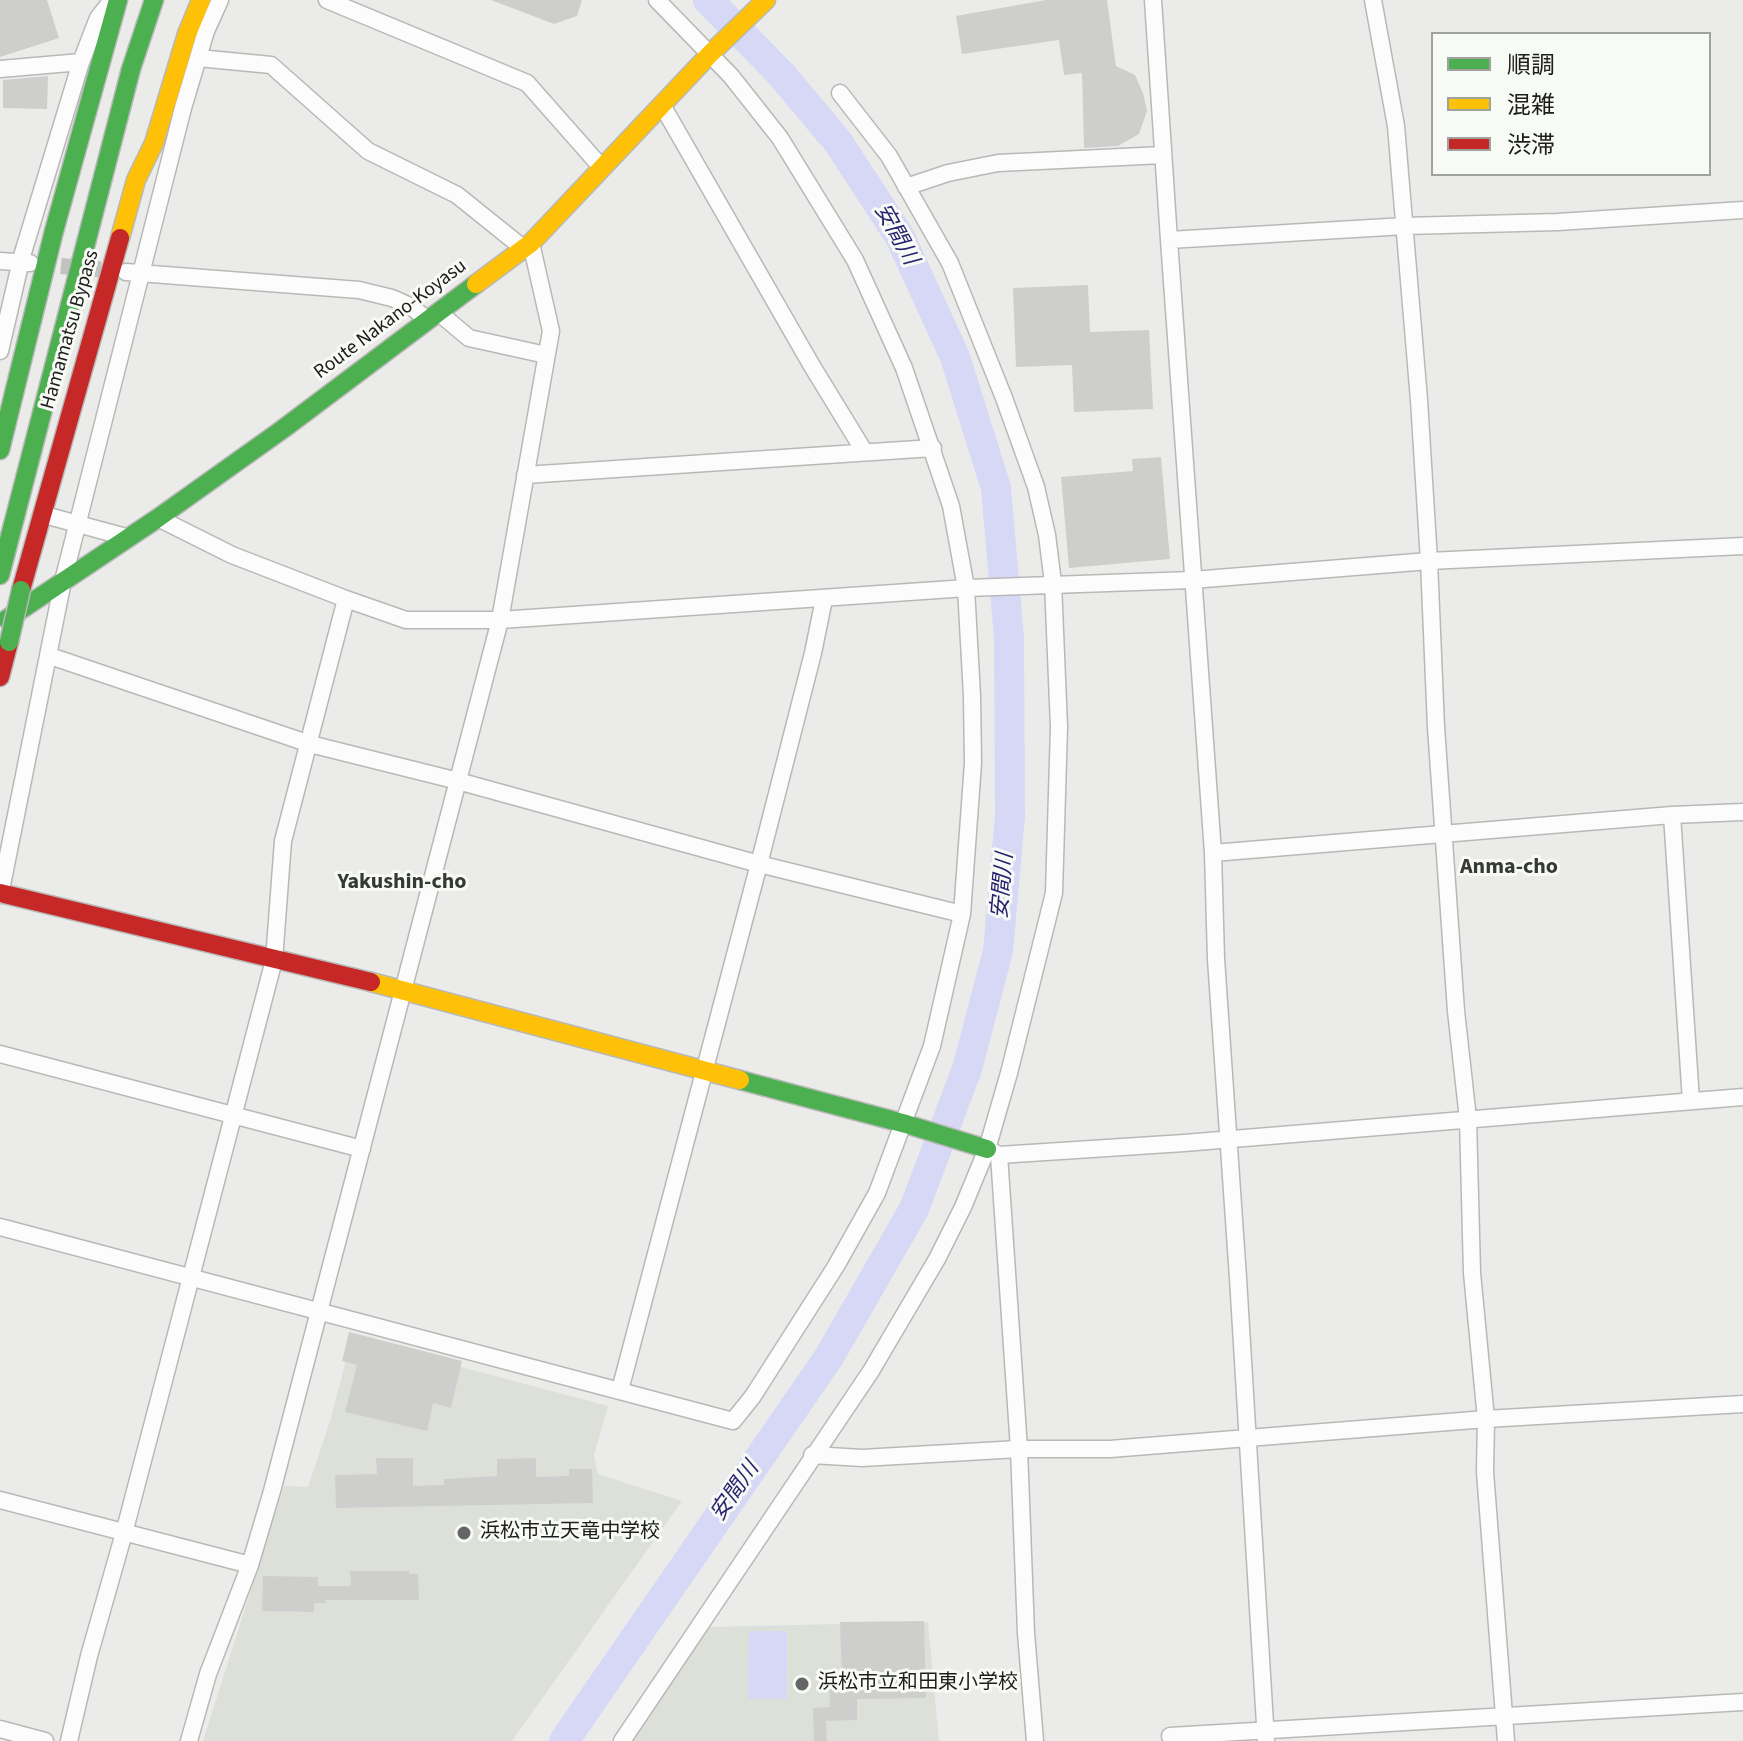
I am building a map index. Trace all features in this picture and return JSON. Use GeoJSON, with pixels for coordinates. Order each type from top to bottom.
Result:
{"type":"FeatureCollection","features":[{"type":"Feature","properties":{"kind":"main road"},"geometry":{"type":"LineString","coordinates":[[0,450],[54,231],[118,0]]}},
{"type":"Feature","properties":{"kind":"main road","name":"Hamamatsu Bypass"},"geometry":{"type":"LineString","coordinates":[[0,575],[131,69],[154,0]]}},
{"type":"Feature","properties":{"kind":"main road"},"geometry":{"type":"LineString","coordinates":[[136,180],[181,0]]}},
{"type":"Feature","properties":{"kind":"main road","name":"Hamamatsu Bypass"},"geometry":{"type":"LineString","coordinates":[[0,677],[21,590],[136,180],[154,143],[187,34],[201,0]]}},
{"type":"Feature","properties":{"kind":"main road","name":"Route Nakano-Koyasu"},"geometry":{"type":"LineString","coordinates":[[0,623],[158,518],[283,429],[527,246],[764,1]]}},
{"type":"Feature","properties":{"kind":"main road"},"geometry":{"type":"LineString","coordinates":[[0,894],[404,990],[905,1123],[990,1151]]}},
{"type":"Feature","properties":{"kind":"street"},"geometry":{"type":"LineString","coordinates":[[0,351],[81,62],[98,18],[112,0]]}},
{"type":"Feature","properties":{"kind":"street"},"geometry":{"type":"LineString","coordinates":[[0,894],[63,581],[120,353],[134,272],[198,58],[220,0]]}},
{"type":"Feature","properties":{"kind":"street"},"geometry":{"type":"LineString","coordinates":[[327,0],[527,83],[602,168]]}},
{"type":"Feature","properties":{"kind":"street"},"geometry":{"type":"LineString","coordinates":[[0,1227],[733,1421],[753,1396],[836,1266],[877,1193],[932,1046],[962,914],[973,763],[970,628],[951,506],[904,368],[855,260],[780,138],[713,52],[657,0]]}},
{"type":"Feature","properties":{"kind":"street"},"geometry":{"type":"LineString","coordinates":[[1153,0],[1213,853],[1216,959],[1265,1734]]}},
{"type":"Feature","properties":{"kind":"street"},"geometry":{"type":"LineString","coordinates":[[1373,0],[1396,126],[1405,226],[1456,1011],[1468,1119],[1472,1273],[1486,1419],[1485,1472],[1506,1741]]}},
{"type":"Feature","properties":{"kind":"street"},"geometry":{"type":"LineString","coordinates":[[189,1741],[208,1674],[250,1565],[320,1311],[500,620],[551,331],[527,246],[457,195],[368,151],[271,65],[198,58]]}},
{"type":"Feature","properties":{"kind":"street"},"geometry":{"type":"LineString","coordinates":[[0,69],[81,62]]}},
{"type":"Feature","properties":{"kind":"street"},"geometry":{"type":"LineString","coordinates":[[622,1741],[871,1371],[930,1271],[963,1207],[990,1151],[1054,893],[1059,727],[1052,583],[1047,535],[1036,487],[950,263],[889,156],[840,93]]}},
{"type":"Feature","properties":{"kind":"street"},"geometry":{"type":"LineString","coordinates":[[662,105],[864,451]]}},
{"type":"Feature","properties":{"kind":"street"},"geometry":{"type":"LineString","coordinates":[[906,187],[948,173],[998,163],[1163,155]]}},
{"type":"Feature","properties":{"kind":"street"},"geometry":{"type":"LineString","coordinates":[[1169,240],[1743,210]]}},
{"type":"Feature","properties":{"kind":"street"},"geometry":{"type":"LineString","coordinates":[[0,261],[26,263]]}},
{"type":"Feature","properties":{"kind":"street"},"geometry":{"type":"LineString","coordinates":[[134,272],[359,290],[392,298],[432,316],[469,338],[546,355]]}},
{"type":"Feature","properties":{"kind":"street"},"geometry":{"type":"LineString","coordinates":[[525,475],[933,448]]}},
{"type":"Feature","properties":{"kind":"street"},"geometry":{"type":"LineString","coordinates":[[52,517],[126,537]]}},
{"type":"Feature","properties":{"kind":"street"},"geometry":{"type":"LineString","coordinates":[[158,518],[232,555],[406,620],[500,620],[966,588],[1192,580],[1429,561],[1743,546]]}},
{"type":"Feature","properties":{"kind":"street"},"geometry":{"type":"LineString","coordinates":[[69,1741],[274,960],[283,841],[346,599]]}},
{"type":"Feature","properties":{"kind":"street"},"geometry":{"type":"LineString","coordinates":[[620,1390],[759,864],[824,599]]}},
{"type":"Feature","properties":{"kind":"street"},"geometry":{"type":"LineString","coordinates":[[50,656],[310,744],[458,781],[759,864],[962,914]]}},
{"type":"Feature","properties":{"kind":"street"},"geometry":{"type":"LineString","coordinates":[[1213,853],[1672,815],[1743,812]]}},
{"type":"Feature","properties":{"kind":"street"},"geometry":{"type":"LineString","coordinates":[[1672,815],[1691,1101]]}},
{"type":"Feature","properties":{"kind":"street"},"geometry":{"type":"LineString","coordinates":[[0,1054],[362,1149]]}},
{"type":"Feature","properties":{"kind":"street"},"geometry":{"type":"LineString","coordinates":[[990,1151],[1228,1139],[1743,1097]]}},
{"type":"Feature","properties":{"kind":"street"},"geometry":{"type":"LineString","coordinates":[[990,1151],[1019,1449],[1026,1633],[1035,1741]]}},
{"type":"Feature","properties":{"kind":"street"},"geometry":{"type":"LineString","coordinates":[[812,1455],[862,1458],[1019,1449],[1110,1449],[1486,1419],[1743,1404]]}},
{"type":"Feature","properties":{"kind":"street"},"geometry":{"type":"LineString","coordinates":[[0,1500],[250,1565]]}},
{"type":"Feature","properties":{"kind":"street"},"geometry":{"type":"LineString","coordinates":[[1170,1736],[1265,1734],[1743,1702]]}},
{"type":"Feature","properties":{"kind":"street"},"geometry":{"type":"LineString","coordinates":[[0,1729],[45,1741]]}},
{"type":"Feature","properties":{"kind":"shaded area","name":"浜松市立天竜中学校"},"geometry":{"type":"Polygon","coordinates":[[[352,1338],[608,1406],[594,1455],[598,1474],[682,1501],[512,1741],[203,1741],[284,1486],[308,1487],[330,1421],[352,1338]]]}},
{"type":"Feature","properties":{"kind":"shaded area","name":"浜松市立和田東小学校"},"geometry":{"type":"Polygon","coordinates":[[[928,1622],[939,1741],[632,1741],[709,1627],[928,1622]]]}},
{"type":"Feature","properties":{"kind":"water"},"geometry":{"type":"Polygon","coordinates":[[[749,1631],[787,1631],[787,1699],[748,1699],[749,1631]]]}},
{"type":"Feature","properties":{"kind":"building"},"geometry":{"type":"Polygon","coordinates":[[[0,0],[47,0],[59,38],[0,57],[0,0]]]}},
{"type":"Feature","properties":{"kind":"building"},"geometry":{"type":"Polygon","coordinates":[[[491,0],[582,0],[577,16],[554,24],[491,0]]]}},
{"type":"Feature","properties":{"kind":"building"},"geometry":{"type":"Polygon","coordinates":[[[1046,0],[1107,0],[1116,66],[1135,75],[1143,93],[1147,111],[1139,134],[1118,146],[1084,148],[1082,73],[1064,75],[1059,40],[962,54],[956,16],[1046,0]]]}},
{"type":"Feature","properties":{"kind":"building"},"geometry":{"type":"Polygon","coordinates":[[[48,76],[47,109],[3,108],[3,80],[48,76]]]}},
{"type":"Feature","properties":{"kind":"building"},"geometry":{"type":"Polygon","coordinates":[[[1088,285],[1090,332],[1149,330],[1153,409],[1074,412],[1072,365],[1016,367],[1013,288],[1088,285]]]}},
{"type":"Feature","properties":{"kind":"building"},"geometry":{"type":"Polygon","coordinates":[[[1161,457],[1170,559],[1069,568],[1061,477],[1133,471],[1132,459],[1161,457]]]}},
{"type":"Feature","properties":{"kind":"building"},"geometry":{"type":"Polygon","coordinates":[[[349,1332],[462,1361],[451,1408],[433,1403],[427,1431],[345,1412],[357,1365],[342,1361],[349,1332]]]}},
{"type":"Feature","properties":{"kind":"building"},"geometry":{"type":"Polygon","coordinates":[[[376,1458],[413,1458],[413,1486],[444,1485],[444,1479],[497,1476],[497,1459],[536,1458],[536,1477],[569,1476],[569,1469],[592,1469],[593,1503],[336,1508],[335,1475],[377,1474],[376,1458]]]}},
{"type":"Feature","properties":{"kind":"building"},"geometry":{"type":"Polygon","coordinates":[[[350,1571],[409,1571],[409,1574],[418,1574],[419,1600],[326,1600],[326,1603],[314,1603],[314,1612],[262,1611],[263,1576],[318,1577],[318,1586],[351,1586],[350,1571]]]}},
{"type":"Feature","properties":{"kind":"building"},"geometry":{"type":"Polygon","coordinates":[[[924,1621],[926,1698],[857,1699],[857,1720],[826,1721],[827,1741],[814,1741],[813,1708],[830,1707],[829,1675],[842,1675],[840,1622],[924,1621]]]}},
{"type":"Feature","properties":{"kind":"waterway","name":"安間川"},"geometry":{"type":"LineString","coordinates":[[564,1741],[829,1357],[914,1209],[967,1069],[998,951],[1010,816],[1009,638],[996,488],[955,357],[900,237],[838,142],[781,74],[708,0]]}},
{"type":"Feature","properties":{"kind":"tunnel"},"geometry":{"type":"LineString","coordinates":[[37,264],[118,271]]}},
{"type":"Feature","properties":{"kind":"traffic: fast"},"geometry":{"type":"LineString","coordinates":[[0,450],[54,231],[118,0]]}},
{"type":"Feature","properties":{"kind":"traffic: fast"},"geometry":{"type":"LineString","coordinates":[[0,575],[131,69],[154,0]]}},
{"type":"Feature","properties":{"kind":"traffic: fast"},"geometry":{"type":"LineString","coordinates":[[7,619],[158,518],[283,429],[476,284]]}},
{"type":"Feature","properties":{"kind":"traffic: fast"},"geometry":{"type":"LineString","coordinates":[[9,642],[21,590]]}},
{"type":"Feature","properties":{"kind":"traffic: fast"},"geometry":{"type":"LineString","coordinates":[[740,1080],[987,1149]]}},
{"type":"Feature","properties":{"kind":"traffic: slow"},"geometry":{"type":"LineString","coordinates":[[120,238],[136,180],[154,143],[187,34],[201,0]]}},
{"type":"Feature","properties":{"kind":"traffic: slow"},"geometry":{"type":"LineString","coordinates":[[476,284],[531,243],[710,54],[766,0]]}},
{"type":"Feature","properties":{"kind":"traffic: slow"},"geometry":{"type":"LineString","coordinates":[[371,982],[740,1080]]}},
{"type":"Feature","properties":{"kind":"traffic: jam"},"geometry":{"type":"LineString","coordinates":[[21,590],[120,238]]}},
{"type":"Feature","properties":{"kind":"traffic: jam"},"geometry":{"type":"LineString","coordinates":[[0,677],[9,642]]}},
{"type":"Feature","properties":{"kind":"traffic: jam"},"geometry":{"type":"LineString","coordinates":[[0,893],[371,982]]}},
{"type":"Feature","properties":{"kind":"place","name":"浜松市立天竜中学校"},"geometry":{"type":"Point","coordinates":[464,1533]}},
{"type":"Feature","properties":{"kind":"place","name":"浜松市立和田東小学校"},"geometry":{"type":"Point","coordinates":[802,1684]}},
{"type":"Feature","properties":{"kind":"district","name":"Anma-cho"},"geometry":{"type":"Point","coordinates":[1509,868]}},
{"type":"Feature","properties":{"kind":"district","name":"Yakushin-cho"},"geometry":{"type":"Point","coordinates":[402,883]}}]}
